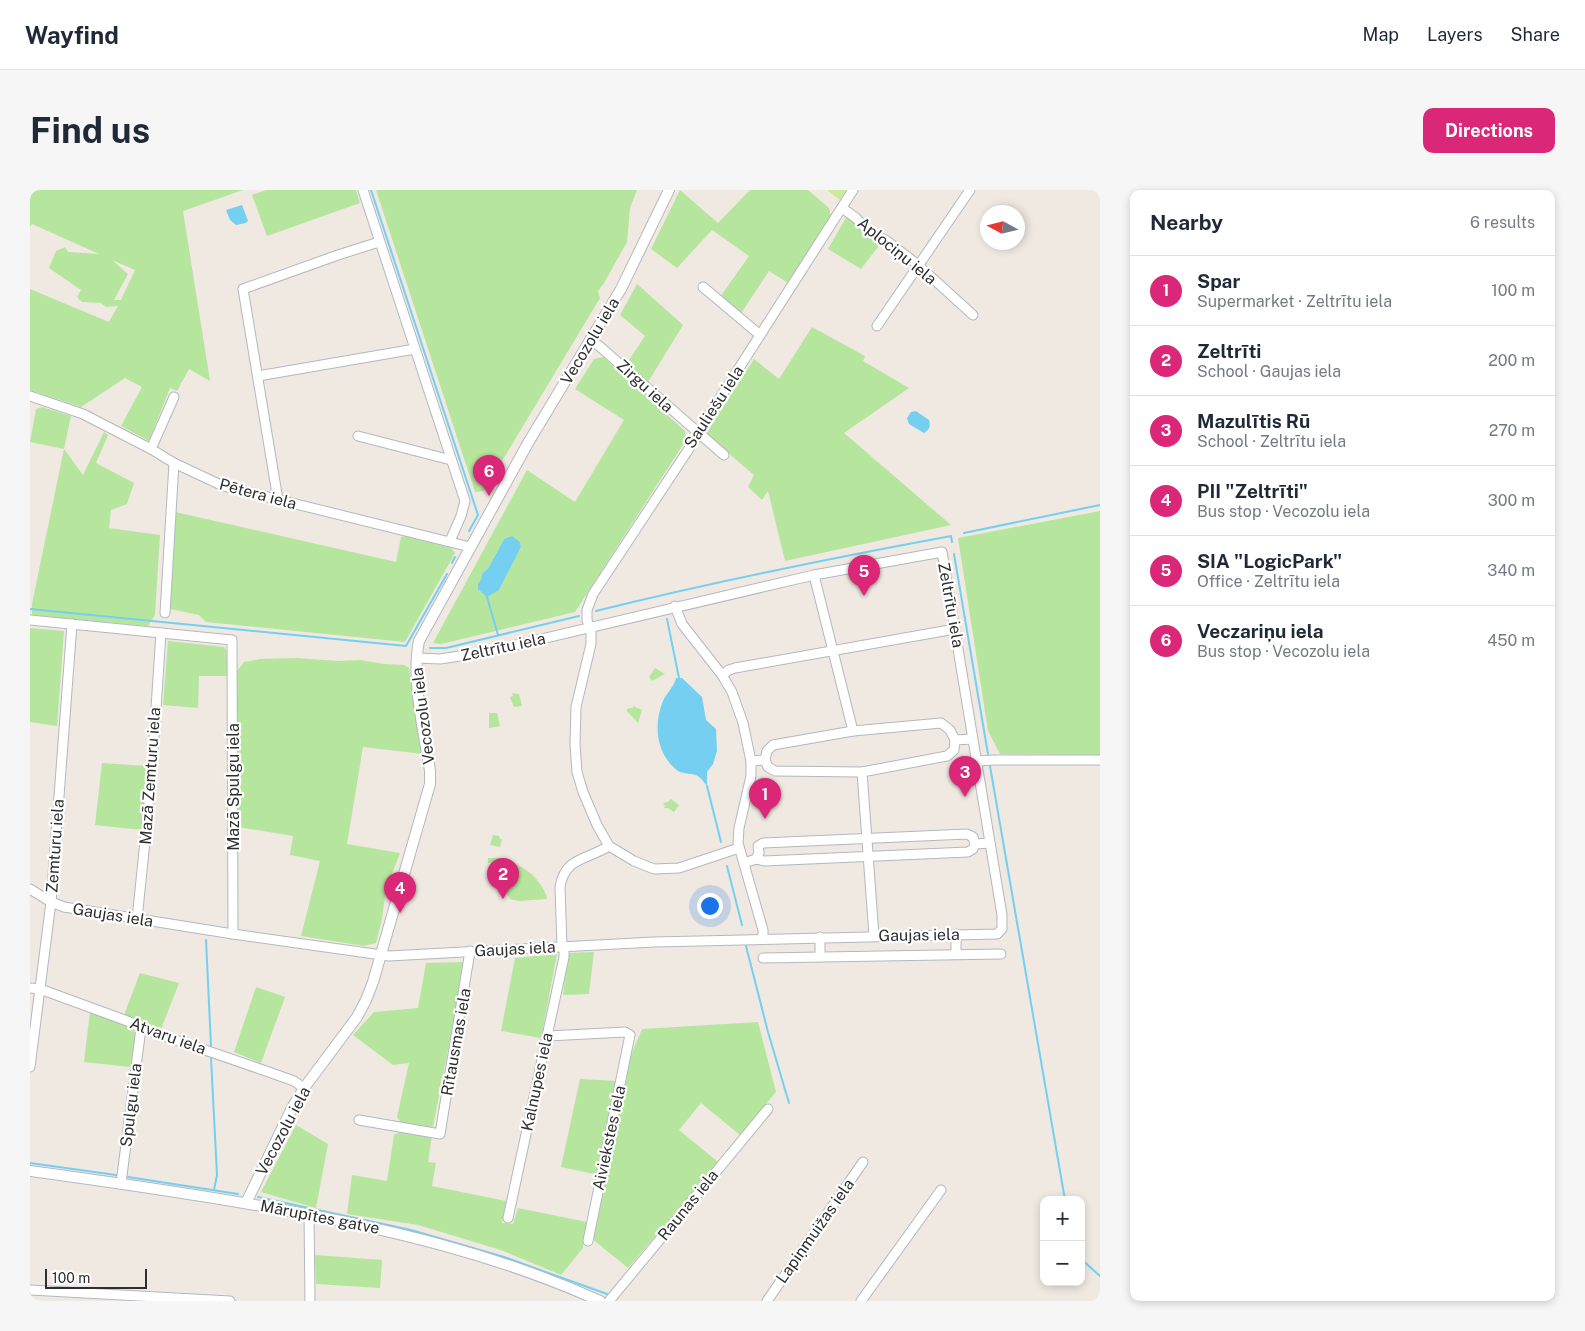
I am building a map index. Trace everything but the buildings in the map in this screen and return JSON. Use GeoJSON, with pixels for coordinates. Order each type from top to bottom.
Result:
{"type":"FeatureCollection","features":[{"type":"Feature","properties":{"kind":"street"},"geometry":{"type":"LineString","coordinates":[[363,190],[465,501],[461,516],[450,541]]}},
{"type":"Feature","properties":{"kind":"street","name":"Vecozolu iela"},"geometry":{"type":"LineString","coordinates":[[246,1203],[292,1108],[304,1088],[357,1017],[366,1000],[380,956],[430,784],[430,771],[418,687],[417,658],[419,641],[528,443],[621,289],[670,190]]}},
{"type":"Feature","properties":{"kind":"street","name":"Sauliešu iela"},"geometry":{"type":"LineString","coordinates":[[589,628],[587,610],[593,594],[699,433],[853,190]]}},
{"type":"Feature","properties":{"kind":"street"},"geometry":{"type":"LineString","coordinates":[[877,326],[970,190]]}},
{"type":"Feature","properties":{"kind":"street","name":"Aplociņu iela"},"geometry":{"type":"LineString","coordinates":[[842,208],[856,218],[868,231],[887,241],[918,265],[972,315]]}},
{"type":"Feature","properties":{"kind":"street"},"geometry":{"type":"LineString","coordinates":[[278,500],[243,289],[379,242]]}},
{"type":"Feature","properties":{"kind":"street"},"geometry":{"type":"LineString","coordinates":[[703,287],[760,335]]}},
{"type":"Feature","properties":{"kind":"street","name":"Zirgu iela"},"geometry":{"type":"LineString","coordinates":[[590,340],[724,455]]}},
{"type":"Feature","properties":{"kind":"street"},"geometry":{"type":"LineString","coordinates":[[258,376],[415,349]]}},
{"type":"Feature","properties":{"kind":"street"},"geometry":{"type":"LineString","coordinates":[[151,449],[174,396]]}},
{"type":"Feature","properties":{"kind":"street","name":"Pētera iela"},"geometry":{"type":"LineString","coordinates":[[31,399],[83,414],[174,463],[223,486],[470,547]]}},
{"type":"Feature","properties":{"kind":"street"},"geometry":{"type":"LineString","coordinates":[[358,436],[451,460]]}},
{"type":"Feature","properties":{"kind":"street"},"geometry":{"type":"LineString","coordinates":[[165,613],[174,463]]}},
{"type":"Feature","properties":{"kind":"street","name":"Zeltrītu iela"},"geometry":{"type":"LineString","coordinates":[[417,658],[440,659],[461,656],[814,575],[942,552],[1003,926]]}},
{"type":"Feature","properties":{"kind":"street"},"geometry":{"type":"LineString","coordinates":[[814,575],[853,731]]}},
{"type":"Feature","properties":{"kind":"street"},"geometry":{"type":"LineString","coordinates":[[675,606],[682,624],[732,692],[744,723],[751,761],[751,776],[739,828],[738,843],[764,938]]}},
{"type":"Feature","properties":{"kind":"street"},"geometry":{"type":"LineString","coordinates":[[30,620],[161,633]]}},
{"type":"Feature","properties":{"kind":"street","name":"Zemturu iela"},"geometry":{"type":"LineString","coordinates":[[30,1067],[51,902],[72,624]]}},
{"type":"Feature","properties":{"kind":"street"},"geometry":{"type":"LineString","coordinates":[[589,628],[591,644],[576,707],[575,758],[585,798],[609,846],[644,866],[667,870],[692,864],[739,848]]}},
{"type":"Feature","properties":{"kind":"street"},"geometry":{"type":"LineString","coordinates":[[722,676],[735,668],[955,629]]}},
{"type":"Feature","properties":{"kind":"street","name":"Mazā Spulgu iela"},"geometry":{"type":"LineString","coordinates":[[161,633],[232,640],[233,934]]}},
{"type":"Feature","properties":{"kind":"street","name":"Mazā Zemturu iela"},"geometry":{"type":"LineString","coordinates":[[137,919],[151,783],[161,633]]}},
{"type":"Feature","properties":{"kind":"street"},"geometry":{"type":"LineString","coordinates":[[941,723],[950,730],[954,740],[954,750],[947,756],[862,772],[775,771],[768,767],[765,760],[767,751],[773,745],[853,731],[941,723]]}},
{"type":"Feature","properties":{"kind":"street"},"geometry":{"type":"LineString","coordinates":[[954,740],[972,739]]}},
{"type":"Feature","properties":{"kind":"street"},"geometry":{"type":"LineString","coordinates":[[751,761],[765,760]]}},
{"type":"Feature","properties":{"kind":"street"},"geometry":{"type":"LineString","coordinates":[[976,761],[1100,760]]}},
{"type":"Feature","properties":{"kind":"street"},"geometry":{"type":"LineString","coordinates":[[862,772],[874,936]]}},
{"type":"Feature","properties":{"kind":"street"},"geometry":{"type":"LineString","coordinates":[[744,863],[756,859],[764,861],[968,852],[975,844],[973,837],[967,834],[762,844],[758,846],[759,853],[756,859]]}},
{"type":"Feature","properties":{"kind":"street"},"geometry":{"type":"LineString","coordinates":[[975,844],[990,843]]}},
{"type":"Feature","properties":{"kind":"street","name":"Kalnupes iela"},"geometry":{"type":"LineString","coordinates":[[508,1218],[564,957],[560,887],[562,877],[567,868],[574,862],[609,846]]}},
{"type":"Feature","properties":{"kind":"street","name":"Gaujas iela"},"geometry":{"type":"LineString","coordinates":[[30,889],[51,902],[64,907],[380,956],[764,938],[996,934],[1003,926]]}},
{"type":"Feature","properties":{"kind":"street"},"geometry":{"type":"LineString","coordinates":[[956,934],[956,954]]}},
{"type":"Feature","properties":{"kind":"street"},"geometry":{"type":"LineString","coordinates":[[820,937],[820,957]]}},
{"type":"Feature","properties":{"kind":"street","name":"Rītausmas iela"},"geometry":{"type":"LineString","coordinates":[[359,1120],[440,1134],[470,951]]}},
{"type":"Feature","properties":{"kind":"street"},"geometry":{"type":"LineString","coordinates":[[763,958],[1001,954]]}},
{"type":"Feature","properties":{"kind":"street","name":"Atvaru iela"},"geometry":{"type":"LineString","coordinates":[[30,988],[40,989],[130,1022],[141,1028],[294,1081],[304,1088]]}},
{"type":"Feature","properties":{"kind":"street","name":"Spulgu iela"},"geometry":{"type":"LineString","coordinates":[[121,1183],[141,1028]]}},
{"type":"Feature","properties":{"kind":"street","name":"Aiviekstes iela"},"geometry":{"type":"LineString","coordinates":[[548,1036],[625,1032],[630,1035],[588,1241]]}},
{"type":"Feature","properties":{"kind":"street","name":"Raunas iela"},"geometry":{"type":"LineString","coordinates":[[609,1301],[768,1109]]}},
{"type":"Feature","properties":{"kind":"street","name":"Lapiņmuižas iela"},"geometry":{"type":"LineString","coordinates":[[767,1301],[863,1162]]}},
{"type":"Feature","properties":{"kind":"street","name":"Mārupītes gatve"},"geometry":{"type":"LineString","coordinates":[[30,1171],[246,1203],[398,1233],[541,1276],[600,1301]]}},
{"type":"Feature","properties":{"kind":"street"},"geometry":{"type":"LineString","coordinates":[[861,1301],[941,1190]]}},
{"type":"Feature","properties":{"kind":"street"},"geometry":{"type":"LineString","coordinates":[[309,1214],[310,1301]]}},
{"type":"Feature","properties":{"kind":"street"},"geometry":{"type":"LineString","coordinates":[[30,1290],[230,1301]]}},
{"type":"Feature","properties":{"kind":"green space"},"geometry":{"type":"Polygon","coordinates":[[[30,190],[243,190],[183,211],[210,381],[189,369],[177,391],[170,388],[149,441],[121,426],[142,387],[125,378],[81,407],[30,390],[30,289],[109,322],[118,306],[106,307],[101,303],[82,302],[77,297],[81,290],[49,268],[56,251],[65,247],[68,252],[99,254],[32,224],[30,227],[30,190]],[[112,260],[128,274],[114,300],[121,300],[135,270],[112,260]]]}},
{"type":"Feature","properties":{"kind":"green space"},"geometry":{"type":"Polygon","coordinates":[[[266,190],[356,190],[360,203],[267,236],[252,195],[266,190]]]}},
{"type":"Feature","properties":{"kind":"green space"},"geometry":{"type":"Polygon","coordinates":[[[376,190],[637,190],[630,208],[627,242],[598,291],[600,298],[484,491],[475,492],[376,190]]]}},
{"type":"Feature","properties":{"kind":"green space"},"geometry":{"type":"Polygon","coordinates":[[[680,190],[718,223],[750,190],[808,190],[829,208],[831,217],[788,283],[769,271],[740,315],[720,297],[749,256],[712,230],[677,268],[651,249],[680,190]]]}},
{"type":"Feature","properties":{"kind":"green space"},"geometry":{"type":"Polygon","coordinates":[[[827,190],[846,190],[840,200],[827,190]]]}},
{"type":"Feature","properties":{"kind":"green space"},"geometry":{"type":"Polygon","coordinates":[[[847,216],[881,243],[861,269],[828,249],[847,216]]]}},
{"type":"Feature","properties":{"kind":"green space"},"geometry":{"type":"Polygon","coordinates":[[[637,284],[683,325],[648,382],[627,363],[645,336],[620,315],[637,284]]]}},
{"type":"Feature","properties":{"kind":"green space"},"geometry":{"type":"Polygon","coordinates":[[[812,327],[865,356],[863,361],[909,388],[844,433],[951,525],[785,561],[768,491],[762,500],[748,487],[754,475],[706,434],[754,359],[779,379],[812,327]]]}},
{"type":"Feature","properties":{"kind":"green space"},"geometry":{"type":"Polygon","coordinates":[[[603,357],[685,431],[686,440],[575,612],[441,644],[433,643],[527,470],[575,502],[624,420],[575,389],[594,359],[603,357]],[[504,539],[489,567],[482,574],[481,580],[499,590],[521,547],[520,542],[504,539]]]}},
{"type":"Feature","properties":{"kind":"green space"},"geometry":{"type":"Polygon","coordinates":[[[42,407],[71,416],[64,449],[30,442],[36,409],[42,407]]]}},
{"type":"Feature","properties":{"kind":"green space"},"geometry":{"type":"Polygon","coordinates":[[[104,432],[108,435],[96,463],[134,483],[127,504],[111,510],[109,528],[160,535],[155,615],[148,626],[32,615],[32,604],[64,449],[83,475],[104,432]]]}},
{"type":"Feature","properties":{"kind":"green space"},"geometry":{"type":"Polygon","coordinates":[[[1100,511],[1100,755],[1000,754],[988,731],[958,538],[1100,511]]]}},
{"type":"Feature","properties":{"kind":"green space"},"geometry":{"type":"Polygon","coordinates":[[[175,512],[396,562],[401,537],[406,536],[451,548],[455,553],[405,642],[206,622],[199,615],[170,609],[175,512]]]}},
{"type":"Feature","properties":{"kind":"green space"},"geometry":{"type":"Polygon","coordinates":[[[30,628],[64,631],[57,726],[30,722],[30,628]]]}},
{"type":"Feature","properties":{"kind":"green space"},"geometry":{"type":"Polygon","coordinates":[[[168,641],[224,647],[226,650],[228,676],[199,676],[198,708],[163,705],[168,641]]]}},
{"type":"Feature","properties":{"kind":"green space"},"geometry":{"type":"Polygon","coordinates":[[[296,658],[339,661],[360,660],[404,665],[409,668],[423,754],[363,747],[347,844],[400,853],[386,889],[382,919],[376,943],[364,946],[301,936],[320,861],[290,855],[293,836],[238,827],[237,671],[244,662],[261,659],[296,658]]]}},
{"type":"Feature","properties":{"kind":"green space"},"geometry":{"type":"Polygon","coordinates":[[[655,668],[665,674],[652,681],[649,677],[655,668]]]}},
{"type":"Feature","properties":{"kind":"green space"},"geometry":{"type":"Polygon","coordinates":[[[512,693],[519,694],[522,706],[514,707],[510,697],[513,696],[512,693]]]}},
{"type":"Feature","properties":{"kind":"green space"},"geometry":{"type":"Polygon","coordinates":[[[633,706],[642,710],[638,723],[626,710],[633,708],[633,706]]]}},
{"type":"Feature","properties":{"kind":"green space"},"geometry":{"type":"Polygon","coordinates":[[[489,713],[497,713],[500,726],[489,728],[489,713]]]}},
{"type":"Feature","properties":{"kind":"green space"},"geometry":{"type":"Polygon","coordinates":[[[102,763],[147,766],[142,830],[95,825],[102,763]]]}},
{"type":"Feature","properties":{"kind":"green space"},"geometry":{"type":"Polygon","coordinates":[[[671,799],[679,805],[674,812],[664,808],[663,803],[671,799]]]}},
{"type":"Feature","properties":{"kind":"green space"},"geometry":{"type":"Polygon","coordinates":[[[493,835],[499,836],[502,839],[500,847],[490,845],[493,835]]]}},
{"type":"Feature","properties":{"kind":"green space"},"geometry":{"type":"Polygon","coordinates":[[[488,858],[500,859],[501,868],[494,869],[493,863],[488,863],[488,858]]]}},
{"type":"Feature","properties":{"kind":"green space"},"geometry":{"type":"Polygon","coordinates":[[[506,860],[520,866],[536,878],[544,890],[546,899],[519,901],[510,899],[507,894],[506,860]]]}},
{"type":"Feature","properties":{"kind":"green space"},"geometry":{"type":"Polygon","coordinates":[[[594,952],[589,994],[563,995],[568,953],[594,952]]]}},
{"type":"Feature","properties":{"kind":"green space"},"geometry":{"type":"Polygon","coordinates":[[[557,954],[541,1038],[501,1031],[515,958],[557,954]]]}},
{"type":"Feature","properties":{"kind":"green space"},"geometry":{"type":"Polygon","coordinates":[[[465,962],[433,1127],[401,1123],[397,1117],[409,1063],[393,1065],[353,1035],[374,1012],[418,1008],[426,963],[465,962]]]}},
{"type":"Feature","properties":{"kind":"green space"},"geometry":{"type":"Polygon","coordinates":[[[140,973],[179,983],[161,1029],[124,1015],[140,973]]]}},
{"type":"Feature","properties":{"kind":"green space"},"geometry":{"type":"Polygon","coordinates":[[[256,987],[285,997],[261,1063],[234,1052],[256,987]]]}},
{"type":"Feature","properties":{"kind":"green space"},"geometry":{"type":"Polygon","coordinates":[[[90,1012],[130,1027],[136,1034],[130,1067],[84,1062],[90,1012]]]}},
{"type":"Feature","properties":{"kind":"green space"},"geometry":{"type":"Polygon","coordinates":[[[758,1022],[776,1092],[740,1135],[701,1103],[679,1130],[718,1162],[628,1268],[591,1238],[629,1060],[642,1029],[758,1022]]]}},
{"type":"Feature","properties":{"kind":"green space"},"geometry":{"type":"Polygon","coordinates":[[[580,1079],[619,1081],[599,1175],[561,1167],[580,1079]]]}},
{"type":"Feature","properties":{"kind":"green space"},"geometry":{"type":"Polygon","coordinates":[[[296,1125],[328,1144],[316,1208],[261,1192],[296,1125]]]}},
{"type":"Feature","properties":{"kind":"green space"},"geometry":{"type":"Polygon","coordinates":[[[402,1131],[432,1136],[428,1162],[436,1163],[432,1186],[506,1201],[502,1223],[513,1224],[518,1208],[587,1222],[583,1248],[561,1275],[501,1250],[418,1225],[347,1214],[352,1175],[387,1181],[394,1135],[402,1131]]]}},
{"type":"Feature","properties":{"kind":"green space"},"geometry":{"type":"Polygon","coordinates":[[[315,1255],[382,1260],[380,1288],[316,1284],[315,1255]]]}},
{"type":"Feature","properties":{"kind":"water"},"geometry":{"type":"Polygon","coordinates":[[[242,205],[248,221],[236,225],[230,220],[226,210],[242,205]]]}},
{"type":"Feature","properties":{"kind":"water"},"geometry":{"type":"Polygon","coordinates":[[[916,411],[929,420],[929,428],[924,433],[909,424],[907,418],[911,412],[916,411]]]}},
{"type":"Feature","properties":{"kind":"water"},"geometry":{"type":"Polygon","coordinates":[[[512,536],[520,542],[521,547],[499,590],[487,597],[478,589],[482,574],[489,567],[504,539],[512,536]]]}},
{"type":"Feature","properties":{"kind":"water"},"geometry":{"type":"Polygon","coordinates":[[[676,678],[682,678],[702,697],[706,720],[716,729],[717,751],[713,764],[707,772],[707,786],[696,775],[678,771],[665,756],[658,739],[660,710],[676,678]]]}},
{"type":"Feature","properties":{"kind":"waterway"},"geometry":{"type":"LineString","coordinates":[[371,190],[478,515],[469,531]]}},
{"type":"Feature","properties":{"kind":"waterway"},"geometry":{"type":"LineString","coordinates":[[964,533],[1100,505]]}},
{"type":"Feature","properties":{"kind":"waterway"},"geometry":{"type":"LineString","coordinates":[[596,611],[728,580],[862,553],[951,536],[952,542]]}},
{"type":"Feature","properties":{"kind":"waterway"},"geometry":{"type":"LineString","coordinates":[[954,554],[988,754]]}},
{"type":"Feature","properties":{"kind":"waterway"},"geometry":{"type":"LineString","coordinates":[[452,563],[455,557]]}},
{"type":"Feature","properties":{"kind":"waterway"},"geometry":{"type":"LineString","coordinates":[[30,609],[406,646],[447,574]]}},
{"type":"Feature","properties":{"kind":"waterway"},"geometry":{"type":"LineString","coordinates":[[487,597],[498,635]]}},
{"type":"Feature","properties":{"kind":"waterway"},"geometry":{"type":"LineString","coordinates":[[430,648],[446,648],[579,616]]}},
{"type":"Feature","properties":{"kind":"waterway"},"geometry":{"type":"LineString","coordinates":[[667,619],[679,678]]}},
{"type":"Feature","properties":{"kind":"waterway"},"geometry":{"type":"LineString","coordinates":[[990,766],[1064,1196]]}},
{"type":"Feature","properties":{"kind":"waterway"},"geometry":{"type":"LineString","coordinates":[[707,786],[721,842]]}},
{"type":"Feature","properties":{"kind":"waterway"},"geometry":{"type":"LineString","coordinates":[[727,866],[742,925]]}},
{"type":"Feature","properties":{"kind":"waterway"},"geometry":{"type":"LineString","coordinates":[[206,940],[211,1046]]}},
{"type":"Feature","properties":{"kind":"waterway"},"geometry":{"type":"LineString","coordinates":[[746,946],[789,1103]]}},
{"type":"Feature","properties":{"kind":"waterway"},"geometry":{"type":"LineString","coordinates":[[211,1058],[217,1175],[214,1190]]}},
{"type":"Feature","properties":{"kind":"waterway"},"geometry":{"type":"LineString","coordinates":[[30,1163],[116,1175]]}},
{"type":"Feature","properties":{"kind":"waterway"},"geometry":{"type":"LineString","coordinates":[[128,1177],[238,1194]]}},
{"type":"Feature","properties":{"kind":"waterway"},"geometry":{"type":"LineString","coordinates":[[258,1197],[411,1230],[504,1257],[607,1294]]}},
{"type":"Feature","properties":{"kind":"waterway"},"geometry":{"type":"LineString","coordinates":[[1085,1263],[1100,1276]]}},
{"type":"Feature","properties":{"kind":"place","name":"Veczariņu iela"},"geometry":{"type":"Point","coordinates":[489,496]}},
{"type":"Feature","properties":{"kind":"place","name":"SIA \"LogicPark\""},"geometry":{"type":"Point","coordinates":[864,596]}},
{"type":"Feature","properties":{"kind":"place","name":"Mazulītis Rū"},"geometry":{"type":"Point","coordinates":[965,797]}},
{"type":"Feature","properties":{"kind":"place","name":"Spar"},"geometry":{"type":"Point","coordinates":[765,819]}},
{"type":"Feature","properties":{"kind":"place","name":"Zeltrīti"},"geometry":{"type":"Point","coordinates":[503,899]}},
{"type":"Feature","properties":{"kind":"place","name":"PII \"Zeltrīti\""},"geometry":{"type":"Point","coordinates":[400,913]}}]}
